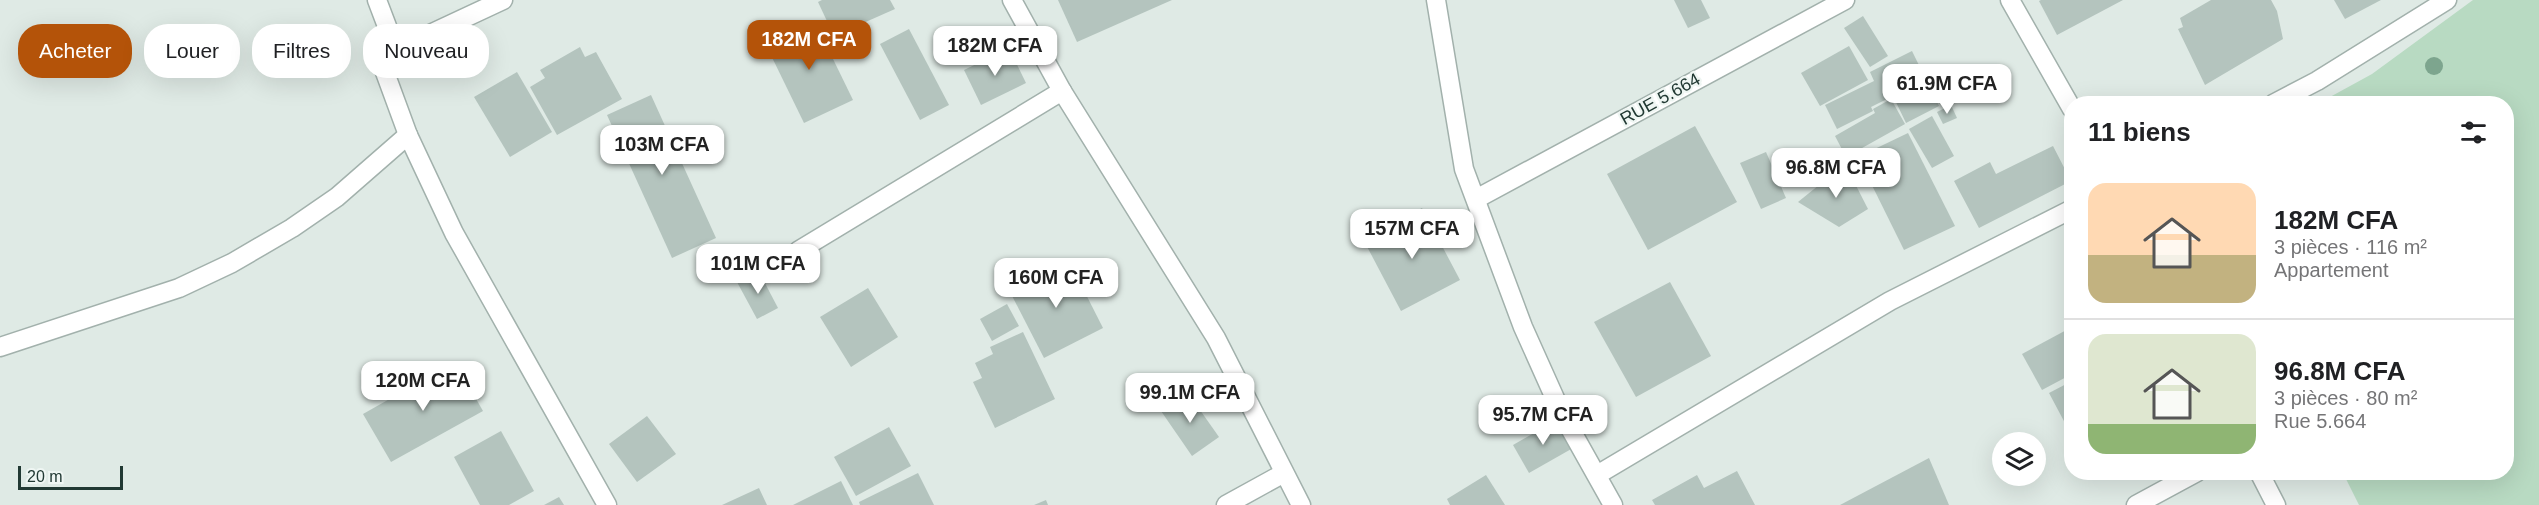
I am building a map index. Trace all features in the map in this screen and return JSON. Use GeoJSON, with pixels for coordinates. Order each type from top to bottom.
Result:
{"type":"FeatureCollection","features":[{"type":"Feature","properties":{"kind":"street"},"geometry":{"type":"LineString","coordinates":[[377,0],[386,24]]}},
{"type":"Feature","properties":{"kind":"street"},"geometry":{"type":"LineString","coordinates":[[452,24],[503,0]]}},
{"type":"Feature","properties":{"kind":"street"},"geometry":{"type":"LineString","coordinates":[[1012,0],[1062,91],[1216,338],[1301,505]]}},
{"type":"Feature","properties":{"kind":"street"},"geometry":{"type":"LineString","coordinates":[[1436,0],[1464,169],[1522,327],[1563,414],[1613,505]]}},
{"type":"Feature","properties":{"kind":"street","name":"RUE 5.664"},"geometry":{"type":"LineString","coordinates":[[1476,199],[1845,0]]}},
{"type":"Feature","properties":{"kind":"street"},"geometry":{"type":"LineString","coordinates":[[2010,0],[2065,96]]}},
{"type":"Feature","properties":{"kind":"street"},"geometry":{"type":"LineString","coordinates":[[2288,96],[2317,81],[2447,0]]}},
{"type":"Feature","properties":{"kind":"street"},"geometry":{"type":"LineString","coordinates":[[387,78],[408,135],[454,233],[607,505]]}},
{"type":"Feature","properties":{"kind":"street"},"geometry":{"type":"LineString","coordinates":[[798,251],[1062,91]]}},
{"type":"Feature","properties":{"kind":"street"},"geometry":{"type":"LineString","coordinates":[[0,346],[179,288],[232,263],[292,228],[337,197],[408,135]]}},
{"type":"Feature","properties":{"kind":"street"},"geometry":{"type":"LineString","coordinates":[[1597,475],[1890,301],[2064,213]]}},
{"type":"Feature","properties":{"kind":"street"},"geometry":{"type":"LineString","coordinates":[[1226,505],[1284,473]]}},
{"type":"Feature","properties":{"kind":"street"},"geometry":{"type":"LineString","coordinates":[[2136,505],[2182,480]]}},
{"type":"Feature","properties":{"kind":"street"},"geometry":{"type":"LineString","coordinates":[[2263,480],[2276,505]]}},
{"type":"Feature","properties":{"kind":"green space"},"geometry":{"type":"Polygon","coordinates":[[[2473,0],[2539,0],[2539,505],[2359,505],[2346,480],[2514,480],[2514,96],[2332,96],[2372,74],[2473,0]]]}},
{"type":"Feature","properties":{"kind":"building"},"geometry":{"type":"Polygon","coordinates":[[[822,0],[890,0],[895,9],[834,36],[818,2],[822,0]]]}},
{"type":"Feature","properties":{"kind":"building"},"geometry":{"type":"Polygon","coordinates":[[[1058,0],[1172,0],[1077,42],[1058,0]]]}},
{"type":"Feature","properties":{"kind":"building"},"geometry":{"type":"Polygon","coordinates":[[[1674,0],[1701,0],[1710,18],[1688,28],[1674,0]]]}},
{"type":"Feature","properties":{"kind":"building"},"geometry":{"type":"Polygon","coordinates":[[[2123,0],[2057,35],[2039,1],[2123,0]]]}},
{"type":"Feature","properties":{"kind":"building"},"geometry":{"type":"Polygon","coordinates":[[[2211,0],[2271,0],[2277,11],[2283,39],[2205,85],[2178,29],[2183,27],[2180,18],[2211,0]]]}},
{"type":"Feature","properties":{"kind":"building"},"geometry":{"type":"Polygon","coordinates":[[[2334,0],[2381,0],[2345,19],[2334,0]]]}},
{"type":"Feature","properties":{"kind":"building"},"geometry":{"type":"Polygon","coordinates":[[[1863,16],[1888,56],[1870,67],[1844,28],[1863,16]]]}},
{"type":"Feature","properties":{"kind":"building"},"geometry":{"type":"Polygon","coordinates":[[[814,20],[853,100],[804,123],[765,43],[814,20]]]}},
{"type":"Feature","properties":{"kind":"building"},"geometry":{"type":"Polygon","coordinates":[[[909,29],[949,105],[920,120],[880,44],[909,29]]]}},
{"type":"Feature","properties":{"kind":"building"},"geometry":{"type":"Polygon","coordinates":[[[1849,46],[1868,80],[1820,106],[1801,73],[1849,46]]]}},
{"type":"Feature","properties":{"kind":"building"},"geometry":{"type":"Polygon","coordinates":[[[580,47],[585,57],[596,52],[622,99],[557,135],[530,87],[545,78],[540,70],[580,47]]]}},
{"type":"Feature","properties":{"kind":"building"},"geometry":{"type":"Polygon","coordinates":[[[1009,48],[1026,83],[981,105],[964,70],[1009,48]]]}},
{"type":"Feature","properties":{"kind":"building"},"geometry":{"type":"Polygon","coordinates":[[[1912,51],[1939,106],[1906,123],[1893,96],[1871,107],[1873,111],[1837,129],[1825,105],[1874,81],[1870,72],[1912,51]]]}},
{"type":"Feature","properties":{"kind":"building"},"geometry":{"type":"Polygon","coordinates":[[[517,72],[552,132],[510,157],[474,97],[517,72]]]}},
{"type":"Feature","properties":{"kind":"building"},"geometry":{"type":"Polygon","coordinates":[[[651,95],[716,238],[672,258],[607,115],[651,95]]]}},
{"type":"Feature","properties":{"kind":"building"},"geometry":{"type":"Polygon","coordinates":[[[1891,99],[1905,124],[1846,157],[1835,136],[1875,113],[1873,109],[1891,99]]]}},
{"type":"Feature","properties":{"kind":"building"},"geometry":{"type":"Polygon","coordinates":[[[1951,105],[1957,118],[1943,124],[1937,112],[1951,105]]]}},
{"type":"Feature","properties":{"kind":"building"},"geometry":{"type":"Polygon","coordinates":[[[1932,116],[1954,156],[1932,168],[1909,129],[1932,116]]]}},
{"type":"Feature","properties":{"kind":"building"},"geometry":{"type":"Polygon","coordinates":[[[1695,126],[1737,202],[1648,250],[1607,174],[1695,126]]]}},
{"type":"Feature","properties":{"kind":"building"},"geometry":{"type":"Polygon","coordinates":[[[1908,133],[1955,226],[1904,250],[1858,157],[1908,133]]]}},
{"type":"Feature","properties":{"kind":"building"},"geometry":{"type":"Polygon","coordinates":[[[2053,146],[2064,167],[2064,185],[1979,228],[1954,181],[1990,162],[1996,174],[2053,146]]]}},
{"type":"Feature","properties":{"kind":"building"},"geometry":{"type":"Polygon","coordinates":[[[1766,152],[1786,198],[1761,209],[1740,163],[1766,152]]]}},
{"type":"Feature","properties":{"kind":"building"},"geometry":{"type":"Polygon","coordinates":[[[1845,164],[1868,209],[1839,227],[1798,202],[1845,164]]]}},
{"type":"Feature","properties":{"kind":"building"},"geometry":{"type":"Polygon","coordinates":[[[1422,208],[1460,280],[1401,311],[1363,239],[1422,208]]]}},
{"type":"Feature","properties":{"kind":"building"},"geometry":{"type":"Polygon","coordinates":[[[1068,259],[1103,328],[1044,358],[1009,290],[1068,259]]]}},
{"type":"Feature","properties":{"kind":"building"},"geometry":{"type":"Polygon","coordinates":[[[758,270],[778,308],[757,319],[737,282],[758,270]]]}},
{"type":"Feature","properties":{"kind":"building"},"geometry":{"type":"Polygon","coordinates":[[[1670,282],[1711,356],[1636,397],[1594,322],[1670,282]]]}},
{"type":"Feature","properties":{"kind":"building"},"geometry":{"type":"Polygon","coordinates":[[[868,288],[898,337],[851,367],[820,317],[868,288]]]}},
{"type":"Feature","properties":{"kind":"building"},"geometry":{"type":"Polygon","coordinates":[[[1007,304],[1019,326],[992,341],[980,319],[1007,304]]]}},
{"type":"Feature","properties":{"kind":"building"},"geometry":{"type":"Polygon","coordinates":[[[2064,331],[2064,378],[2042,390],[2022,354],[2064,331]]]}},
{"type":"Feature","properties":{"kind":"building"},"geometry":{"type":"Polygon","coordinates":[[[1023,332],[1055,399],[995,428],[973,382],[982,378],[975,363],[993,354],[990,347],[1023,332]]]}},
{"type":"Feature","properties":{"kind":"building"},"geometry":{"type":"Polygon","coordinates":[[[455,362],[483,411],[391,462],[363,414],[455,362]]]}},
{"type":"Feature","properties":{"kind":"building"},"geometry":{"type":"Polygon","coordinates":[[[2064,385],[2064,421],[2049,393],[2064,385]]]}},
{"type":"Feature","properties":{"kind":"building"},"geometry":{"type":"Polygon","coordinates":[[[1188,393],[1219,437],[1192,456],[1161,411],[1188,393]]]}},
{"type":"Feature","properties":{"kind":"building"},"geometry":{"type":"Polygon","coordinates":[[[647,416],[676,454],[637,482],[609,444],[647,416]]]}},
{"type":"Feature","properties":{"kind":"building"},"geometry":{"type":"Polygon","coordinates":[[[1558,419],[1573,448],[1529,473],[1513,445],[1558,419]]]}},
{"type":"Feature","properties":{"kind":"building"},"geometry":{"type":"Polygon","coordinates":[[[889,427],[911,466],[856,496],[834,457],[889,427]]]}},
{"type":"Feature","properties":{"kind":"building"},"geometry":{"type":"Polygon","coordinates":[[[501,431],[534,491],[509,505],[480,505],[454,457],[501,431]]]}},
{"type":"Feature","properties":{"kind":"building"},"geometry":{"type":"Polygon","coordinates":[[[1929,458],[1949,505],[1840,505],[1929,458]]]}},
{"type":"Feature","properties":{"kind":"building"},"geometry":{"type":"Polygon","coordinates":[[[1737,471],[1755,505],[1655,505],[1652,500],[1697,475],[1704,488],[1737,471]]]}},
{"type":"Feature","properties":{"kind":"building"},"geometry":{"type":"Polygon","coordinates":[[[918,473],[934,505],[860,505],[859,502],[918,473]]]}},
{"type":"Feature","properties":{"kind":"building"},"geometry":{"type":"Polygon","coordinates":[[[1486,475],[1505,505],[1450,505],[1447,499],[1486,475]]]}},
{"type":"Feature","properties":{"kind":"building"},"geometry":{"type":"Polygon","coordinates":[[[841,481],[853,505],[793,505],[841,481]]]}},
{"type":"Feature","properties":{"kind":"building"},"geometry":{"type":"Polygon","coordinates":[[[759,488],[767,505],[722,505],[759,488]]]}},
{"type":"Feature","properties":{"kind":"building"},"geometry":{"type":"Polygon","coordinates":[[[559,497],[564,505],[544,505],[559,497]]]}},
{"type":"Feature","properties":{"kind":"building"},"geometry":{"type":"Polygon","coordinates":[[[1046,500],[1048,505],[1034,505],[1046,500]]]}}]}
